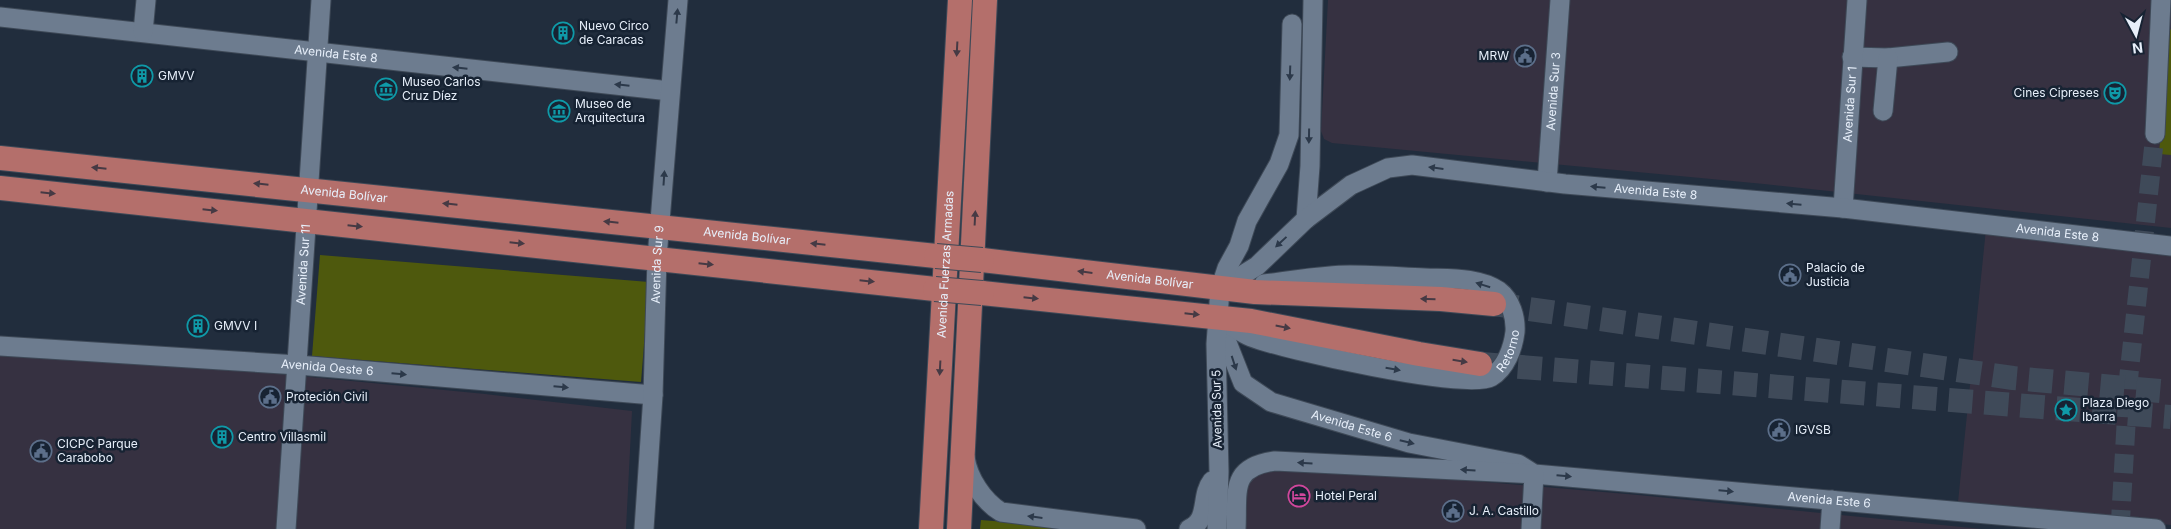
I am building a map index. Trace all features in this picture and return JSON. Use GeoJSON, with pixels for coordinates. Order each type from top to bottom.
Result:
{"type":"FeatureCollection","features":[{"type":"Feature","properties":{"kind":"main road","name":"Avenida Fuerzas Armadas"},"geometry":{"type":"LineString","coordinates":[[931,529],[960,0]]}},
{"type":"Feature","properties":{"kind":"main road"},"geometry":{"type":"LineString","coordinates":[[959,529],[985,0]]}},
{"type":"Feature","properties":{"kind":"main road","name":"Avenida Bolívar"},"geometry":{"type":"LineString","coordinates":[[0,158],[982,260],[1220,289],[1440,299],[1494,304]]}},
{"type":"Feature","properties":{"kind":"main road"},"geometry":{"type":"LineString","coordinates":[[0,188],[935,289],[1251,321],[1480,364]]}},
{"type":"Feature","properties":{"kind":"street"},"geometry":{"type":"LineString","coordinates":[[143,32],[146,0]]}},
{"type":"Feature","properties":{"kind":"street","name":"Avenida Sur 11"},"geometry":{"type":"LineString","coordinates":[[286,529],[321,0]]}},
{"type":"Feature","properties":{"kind":"street","name":"Avenida Sur 9"},"geometry":{"type":"LineString","coordinates":[[644,529],[653,395],[658,258],[678,0]]}},
{"type":"Feature","properties":{"kind":"street"},"geometry":{"type":"LineString","coordinates":[[1306,219],[1313,0]]}},
{"type":"Feature","properties":{"kind":"street","name":"Avenida Sur 3"},"geometry":{"type":"LineString","coordinates":[[1547,182],[1560,0]]}},
{"type":"Feature","properties":{"kind":"street","name":"Avenida Sur 1"},"geometry":{"type":"LineString","coordinates":[[1843,208],[1857,0]]}},
{"type":"Feature","properties":{"kind":"street"},"geometry":{"type":"LineString","coordinates":[[2155,134],[2161,0]]}},
{"type":"Feature","properties":{"kind":"street","name":"Avenida Este 8"},"geometry":{"type":"LineString","coordinates":[[0,18],[143,32],[317,53],[670,91]]}},
{"type":"Feature","properties":{"kind":"street","name":"Avenida Sur 5"},"geometry":{"type":"LineString","coordinates":[[1217,529],[1219,472],[1216,344],[1220,289],[1227,268],[1239,246],[1246,221],[1284,151],[1288,135],[1292,24]]}},
{"type":"Feature","properties":{"kind":"street"},"geometry":{"type":"LineString","coordinates":[[1852,57],[1888,58],[1948,52]]}},
{"type":"Feature","properties":{"kind":"street"},"geometry":{"type":"LineString","coordinates":[[1883,111],[1888,58]]}},
{"type":"Feature","properties":{"kind":"street","name":"Avenida Este 8"},"geometry":{"type":"LineString","coordinates":[[1220,289],[1257,266],[1306,219],[1350,185],[1388,168],[1412,165],[1547,182],[1843,208],[2171,246]]}},
{"type":"Feature","properties":{"kind":"street","name":"Retorno"},"geometry":{"type":"LineString","coordinates":[[1217,317],[1250,337],[1345,361],[1456,380],[1476,380],[1491,377],[1506,360],[1514,344],[1515,325],[1512,309],[1500,292],[1484,284],[1459,280],[1349,275],[1220,289]]}},
{"type":"Feature","properties":{"kind":"street","name":"Avenida Este 6"},"geometry":{"type":"LineString","coordinates":[[1217,317],[1243,383],[1272,402],[1408,443],[1518,464],[1534,474]]}},
{"type":"Feature","properties":{"kind":"street","name":"Avenida Oeste 6"},"geometry":{"type":"LineString","coordinates":[[0,346],[298,365],[653,395]]}},
{"type":"Feature","properties":{"kind":"street"},"geometry":{"type":"LineString","coordinates":[[964,450],[966,465],[977,486],[985,499],[1001,512],[1136,529]]}},
{"type":"Feature","properties":{"kind":"street","name":"Avenida Este 6"},"geometry":{"type":"LineString","coordinates":[[1236,529],[1239,481],[1253,465],[1275,461],[1534,474],[2156,529]]}},
{"type":"Feature","properties":{"kind":"street"},"geometry":{"type":"LineString","coordinates":[[1189,529],[1196,526],[1202,519],[1208,486],[1219,472]]}},
{"type":"Feature","properties":{"kind":"street"},"geometry":{"type":"LineString","coordinates":[[1531,529],[1534,474]]}},
{"type":"Feature","properties":{"kind":"street"},"geometry":{"type":"LineString","coordinates":[[1830,529],[1832,500]]}},
{"type":"Feature","properties":{"kind":"shaded area"},"geometry":{"type":"Polygon","coordinates":[[[1328,0],[2171,0],[2171,228],[1764,184],[1332,143],[1324,139],[1321,131],[1328,0]]]}},
{"type":"Feature","properties":{"kind":"shaded area","name":"Plaza Diego Ibarra"},"geometry":{"type":"Polygon","coordinates":[[[1986,229],[2171,249],[2171,525],[1958,502],[1986,229]]]}},
{"type":"Feature","properties":{"kind":"shaded area"},"geometry":{"type":"Polygon","coordinates":[[[0,347],[485,394],[632,411],[626,529],[0,529],[0,347]]]}},
{"type":"Feature","properties":{"kind":"shaded area"},"geometry":{"type":"Polygon","coordinates":[[[1288,465],[1638,495],[1982,529],[1243,529],[1247,480],[1251,475],[1288,465]]]}},
{"type":"Feature","properties":{"kind":"green space"},"geometry":{"type":"Polygon","coordinates":[[[2171,30],[2171,155],[2159,154],[2171,30]]]}},
{"type":"Feature","properties":{"kind":"green space"},"geometry":{"type":"Polygon","coordinates":[[[320,255],[649,282],[641,382],[312,356],[320,255]]]}},
{"type":"Feature","properties":{"kind":"green space"},"geometry":{"type":"Polygon","coordinates":[[[981,520],[1089,529],[980,529],[981,520]]]}},
{"type":"Feature","properties":{"kind":"tunnel"},"geometry":{"type":"LineString","coordinates":[[2120,529],[2129,374],[2155,134]]}},
{"type":"Feature","properties":{"kind":"tunnel"},"geometry":{"type":"LineString","coordinates":[[1494,304],[2013,378],[2171,392]]}},
{"type":"Feature","properties":{"kind":"tunnel"},"geometry":{"type":"LineString","coordinates":[[1482,364],[2171,417]]}},
{"type":"Feature","properties":{"kind":"place","name":"Nuevo Circo de Caracas"},"geometry":{"type":"Point","coordinates":[563,33]}},
{"type":"Feature","properties":{"kind":"place","name":"MRW"},"geometry":{"type":"Point","coordinates":[1525,56]}},
{"type":"Feature","properties":{"kind":"place","name":"GMVV"},"geometry":{"type":"Point","coordinates":[142,76]}},
{"type":"Feature","properties":{"kind":"place","name":"Museo Carlos Cruz Díez"},"geometry":{"type":"Point","coordinates":[386,89]}},
{"type":"Feature","properties":{"kind":"place","name":"Cines Cipreses"},"geometry":{"type":"Point","coordinates":[2115,93]}},
{"type":"Feature","properties":{"kind":"place","name":"Museo de Arquitectura"},"geometry":{"type":"Point","coordinates":[559,111]}},
{"type":"Feature","properties":{"kind":"place","name":"Palacio de Justicia"},"geometry":{"type":"Point","coordinates":[1790,275]}},
{"type":"Feature","properties":{"kind":"place","name":"GMVV I"},"geometry":{"type":"Point","coordinates":[198,326]}},
{"type":"Feature","properties":{"kind":"place","name":"Proteción Civil"},"geometry":{"type":"Point","coordinates":[270,397]}},
{"type":"Feature","properties":{"kind":"place","name":"Plaza Diego Ibarra"},"geometry":{"type":"Point","coordinates":[2066,410]}},
{"type":"Feature","properties":{"kind":"place","name":"IGVSB"},"geometry":{"type":"Point","coordinates":[1779,430]}},
{"type":"Feature","properties":{"kind":"place","name":"Centro Villasmil"},"geometry":{"type":"Point","coordinates":[222,437]}},
{"type":"Feature","properties":{"kind":"place","name":"CICPC Parque Carabobo"},"geometry":{"type":"Point","coordinates":[41,451]}},
{"type":"Feature","properties":{"kind":"place","name":"Hotel Peral"},"geometry":{"type":"Point","coordinates":[1299,496]}},
{"type":"Feature","properties":{"kind":"place","name":"J. A. Castillo"},"geometry":{"type":"Point","coordinates":[1453,511]}}]}
